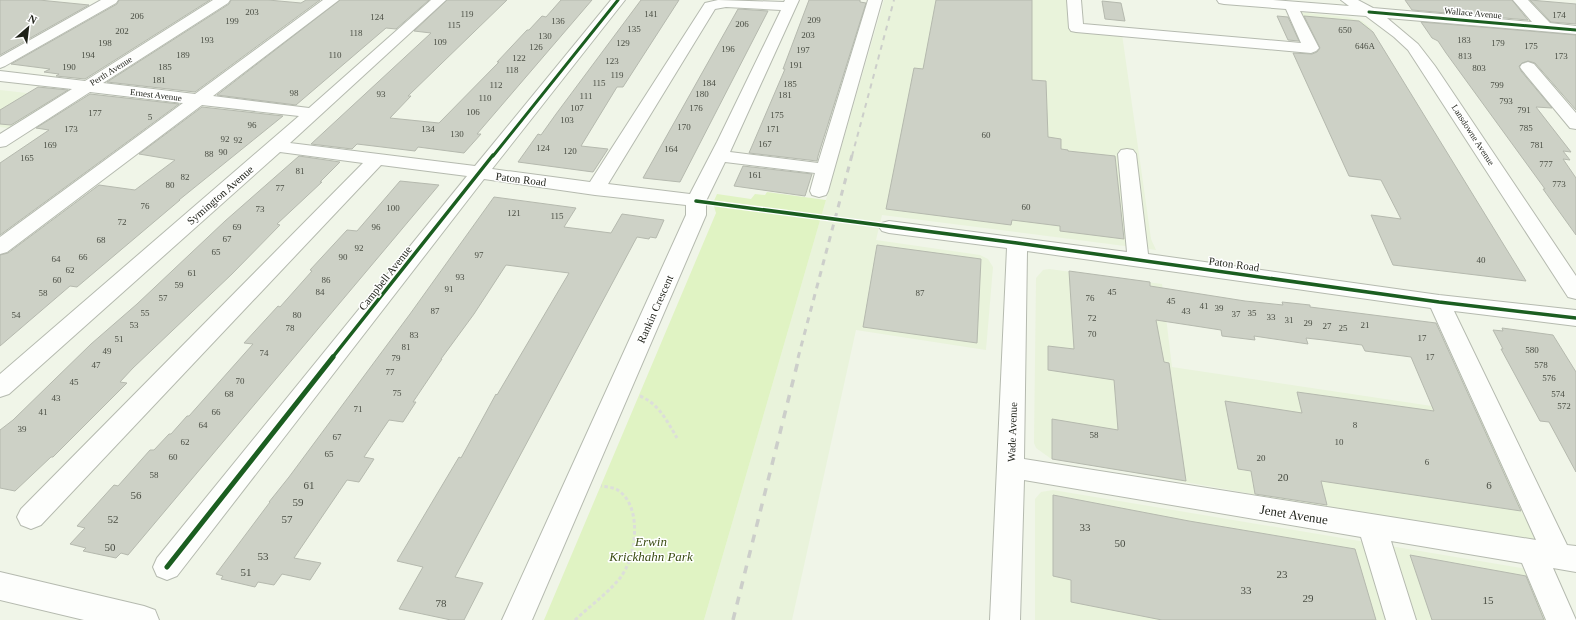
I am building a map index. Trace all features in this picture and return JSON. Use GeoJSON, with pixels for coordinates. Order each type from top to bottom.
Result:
{"type":"FeatureCollection","features":[{"type":"Feature","properties":{"kind":"street"},"geometry":{"type":"LineString","coordinates":[[0,63],[111,0]]}},
{"type":"Feature","properties":{"kind":"street","name":"Perth Avenue"},"geometry":{"type":"LineString","coordinates":[[0,142],[223,0]]}},
{"type":"Feature","properties":{"kind":"street"},"geometry":{"type":"LineString","coordinates":[[0,247],[332,0]]}},
{"type":"Feature","properties":{"kind":"street","name":"Symington Avenue"},"geometry":{"type":"LineString","coordinates":[[0,388],[276,146],[439,0]]}},
{"type":"Feature","properties":{"kind":"street","name":"Campbell Avenue"},"geometry":{"type":"LineString","coordinates":[[167,567],[618,0]]}},
{"type":"Feature","properties":{"kind":"street"},"geometry":{"type":"LineString","coordinates":[[819,191],[875,0]]}},
{"type":"Feature","properties":{"kind":"street"},"geometry":{"type":"LineString","coordinates":[[1074,0],[1076,28],[1311,48],[1291,6]]}},
{"type":"Feature","properties":{"kind":"street","name":"Wallace Avenue"},"geometry":{"type":"LineString","coordinates":[[1224,0],[1576,30]]}},
{"type":"Feature","properties":{"kind":"street","name":"Lansdowne Avenue"},"geometry":{"type":"LineString","coordinates":[[1348,0],[1369,12],[1399,34],[1413,48],[1429,69],[1576,292]]}},
{"type":"Feature","properties":{"kind":"street"},"geometry":{"type":"LineString","coordinates":[[1520,0],[1545,27]]}},
{"type":"Feature","properties":{"kind":"street"},"geometry":{"type":"LineString","coordinates":[[595,189],[710,6],[716,2],[729,1],[790,3]]}},
{"type":"Feature","properties":{"kind":"street","name":"Rankin Crescent"},"geometry":{"type":"LineString","coordinates":[[517,620],[696,216],[696,201],[719,156],[790,3]]}},
{"type":"Feature","properties":{"kind":"street"},"geometry":{"type":"LineString","coordinates":[[1528,66],[1576,124]]}},
{"type":"Feature","properties":{"kind":"street","name":"Ernest Avenue"},"geometry":{"type":"LineString","coordinates":[[0,76],[313,113]]}},
{"type":"Feature","properties":{"kind":"street","name":"Paton Road"},"geometry":{"type":"LineString","coordinates":[[276,146],[595,189],[696,201]]}},
{"type":"Feature","properties":{"kind":"street"},"geometry":{"type":"LineString","coordinates":[[1127,154],[1138,260]]}},
{"type":"Feature","properties":{"kind":"street"},"geometry":{"type":"LineString","coordinates":[[719,156],[825,169]]}},
{"type":"Feature","properties":{"kind":"street"},"geometry":{"type":"LineString","coordinates":[[31,517],[376,160]]}},
{"type":"Feature","properties":{"kind":"street","name":"Paton Road"},"geometry":{"type":"LineString","coordinates":[[889,227],[1439,302],[1576,318]]}},
{"type":"Feature","properties":{"kind":"street","name":"Wade Avenue"},"geometry":{"type":"LineString","coordinates":[[1005,620],[1017,244]]}},
{"type":"Feature","properties":{"kind":"street"},"geometry":{"type":"LineString","coordinates":[[1439,302],[1555,556],[1561,620]]}},
{"type":"Feature","properties":{"kind":"street","name":"Jenet Avenue"},"geometry":{"type":"LineString","coordinates":[[1011,467],[1555,556]]}},
{"type":"Feature","properties":{"kind":"street"},"geometry":{"type":"LineString","coordinates":[[1372,526],[1401,620]]}},
{"type":"Feature","properties":{"kind":"street"},"geometry":{"type":"LineString","coordinates":[[0,586],[144,620]]}},
{"type":"Feature","properties":{"kind":"path"},"geometry":{"type":"LineString","coordinates":[[636,394],[648,398],[656,406],[677,438]]}},
{"type":"Feature","properties":{"kind":"path"},"geometry":{"type":"LineString","coordinates":[[575,620],[620,578],[628,563],[634,538],[635,524],[633,512],[627,500],[618,491],[597,486]]}},
{"type":"Feature","properties":{"kind":"shaded area"},"geometry":{"type":"Polygon","coordinates":[[[884,0],[1070,0],[1073,30],[1122,34],[1151,239],[1156,250],[882,215],[876,240],[980,255],[988,259],[993,267],[986,350],[856,330],[792,620],[704,620],[884,0]]]}},
{"type":"Feature","properties":{"kind":"shaded area"},"geometry":{"type":"Polygon","coordinates":[[[1297,12],[1347,17],[1362,21],[1373,30],[1302,24],[1297,12]]]}},
{"type":"Feature","properties":{"kind":"shaded area"},"geometry":{"type":"Polygon","coordinates":[[[0,90],[53,96],[50,102],[8,128],[0,127],[0,90]]]}},
{"type":"Feature","properties":{"kind":"shaded area"},"geometry":{"type":"Polygon","coordinates":[[[1049,269],[1162,284],[1172,367],[1485,414],[1546,544],[1342,510],[1050,458],[1036,448],[1034,443],[1036,278],[1043,270],[1049,269]]]}},
{"type":"Feature","properties":{"kind":"shaded area"},"geometry":{"type":"Polygon","coordinates":[[[1053,490],[1552,573],[1573,620],[1035,620],[1035,499],[1041,492],[1053,490]]]}},
{"type":"Feature","properties":{"kind":"green space","name":"Erwin Krickhahn Park"},"geometry":{"type":"Polygon","coordinates":[[[767,192],[826,200],[704,620],[544,620],[716,213],[713,203],[717,194],[751,199],[755,194],[765,195],[767,192]]]}},
{"type":"Feature","properties":{"kind":"building"},"geometry":{"type":"Polygon","coordinates":[[[0,0],[39,0],[89,5],[0,55],[0,0]]]}},
{"type":"Feature","properties":{"kind":"building"},"geometry":{"type":"Polygon","coordinates":[[[119,0],[210,0],[85,79],[56,76],[59,74],[44,72],[50,69],[11,64],[117,4],[119,0]]]}},
{"type":"Feature","properties":{"kind":"building"},"geometry":{"type":"Polygon","coordinates":[[[231,0],[268,0],[301,3],[306,0],[320,0],[195,92],[107,82],[229,4],[231,0]]]}},
{"type":"Feature","properties":{"kind":"building"},"geometry":{"type":"Polygon","coordinates":[[[340,0],[429,0],[396,29],[386,28],[296,105],[217,95],[340,0]]]}},
{"type":"Feature","properties":{"kind":"building"},"geometry":{"type":"Polygon","coordinates":[[[447,0],[507,0],[408,96],[411,96],[390,118],[439,123],[499,62],[497,62],[527,30],[529,30],[542,16],[546,17],[561,0],[592,0],[477,134],[481,134],[464,153],[418,147],[415,151],[357,144],[352,149],[311,144],[431,33],[414,31],[447,0]]]}},
{"type":"Feature","properties":{"kind":"building"},"geometry":{"type":"Polygon","coordinates":[[[641,0],[679,0],[623,87],[617,87],[581,146],[608,149],[593,172],[518,162],[538,134],[541,135],[641,0]]]}},
{"type":"Feature","properties":{"kind":"building"},"geometry":{"type":"Polygon","coordinates":[[[809,0],[860,0],[860,2],[866,3],[817,161],[749,153],[785,69],[783,69],[809,0]]]}},
{"type":"Feature","properties":{"kind":"building"},"geometry":{"type":"Polygon","coordinates":[[[936,0],[1032,0],[1032,80],[1046,81],[1048,137],[1061,139],[1061,149],[1068,151],[1115,156],[1124,239],[1060,231],[1060,226],[1012,220],[1011,225],[886,209],[914,68],[923,69],[936,0]]]}},
{"type":"Feature","properties":{"kind":"building"},"geometry":{"type":"Polygon","coordinates":[[[1405,0],[1512,0],[1528,20],[1412,10],[1405,0]]]}},
{"type":"Feature","properties":{"kind":"building"},"geometry":{"type":"Polygon","coordinates":[[[1530,0],[1576,4],[1576,24],[1551,22],[1530,0]]]}},
{"type":"Feature","properties":{"kind":"building"},"geometry":{"type":"Polygon","coordinates":[[[1102,1],[1121,3],[1125,21],[1105,19],[1102,1]]]}},
{"type":"Feature","properties":{"kind":"building"},"geometry":{"type":"Polygon","coordinates":[[[738,9],[768,11],[680,182],[643,178],[738,9]]]}},
{"type":"Feature","properties":{"kind":"building"},"geometry":{"type":"Polygon","coordinates":[[[1277,16],[1288,17],[1299,41],[1288,40],[1277,16]]]}},
{"type":"Feature","properties":{"kind":"building"},"geometry":{"type":"Polygon","coordinates":[[[1304,16],[1359,21],[1373,32],[1526,281],[1393,265],[1371,215],[1401,219],[1381,180],[1349,176],[1293,53],[1312,54],[1317,52],[1320,48],[1304,16]]]}},
{"type":"Feature","properties":{"kind":"building"},"geometry":{"type":"Polygon","coordinates":[[[1421,22],[1576,35],[1576,110],[1535,63],[1528,61],[1519,66],[1521,71],[1552,108],[1536,107],[1571,152],[1563,151],[1570,160],[1563,159],[1576,178],[1576,235],[1543,189],[1545,189],[1438,41],[1432,38],[1421,22]]]}},
{"type":"Feature","properties":{"kind":"building"},"geometry":{"type":"Polygon","coordinates":[[[38,87],[68,90],[11,125],[0,124],[0,110],[38,87]]]}},
{"type":"Feature","properties":{"kind":"building"},"geometry":{"type":"Polygon","coordinates":[[[90,94],[179,104],[0,235],[0,163],[49,130],[36,128],[90,94]]]}},
{"type":"Feature","properties":{"kind":"building"},"geometry":{"type":"Polygon","coordinates":[[[202,107],[283,116],[179,200],[77,287],[70,286],[0,346],[0,255],[8,253],[99,185],[135,190],[175,160],[139,154],[202,107]]]}},
{"type":"Feature","properties":{"kind":"building"},"geometry":{"type":"Polygon","coordinates":[[[299,156],[340,162],[320,182],[322,182],[277,224],[280,225],[232,274],[133,368],[120,382],[127,383],[53,457],[51,457],[15,491],[0,488],[0,430],[13,420],[91,344],[137,304],[225,221],[299,156]]]}},
{"type":"Feature","properties":{"kind":"building"},"geometry":{"type":"Polygon","coordinates":[[[743,166],[812,174],[805,196],[734,186],[743,166]]]}},
{"type":"Feature","properties":{"kind":"building"},"geometry":{"type":"Polygon","coordinates":[[[400,181],[439,185],[128,555],[121,553],[116,558],[83,551],[86,548],[70,544],[85,528],[77,526],[114,485],[118,486],[150,450],[154,450],[187,416],[189,416],[253,344],[244,343],[278,306],[280,307],[312,271],[310,270],[347,230],[357,231],[400,181]]]}},
{"type":"Feature","properties":{"kind":"building"},"geometry":{"type":"Polygon","coordinates":[[[494,197],[576,208],[564,227],[611,233],[622,214],[664,220],[656,238],[650,237],[649,239],[637,237],[455,577],[483,583],[464,620],[451,620],[399,609],[423,567],[397,561],[459,457],[461,458],[496,394],[497,395],[569,273],[506,265],[474,314],[441,359],[413,402],[416,402],[403,422],[389,420],[364,457],[374,459],[359,482],[347,480],[294,558],[321,563],[310,580],[282,574],[274,585],[258,582],[255,587],[221,579],[223,576],[216,574],[410,314],[494,197]]]}},
{"type":"Feature","properties":{"kind":"building"},"geometry":{"type":"Polygon","coordinates":[[[877,245],[981,259],[977,343],[863,327],[877,245]]]}},
{"type":"Feature","properties":{"kind":"building"},"geometry":{"type":"Polygon","coordinates":[[[1069,271],[1150,282],[1150,286],[1245,301],[1283,305],[1282,302],[1310,305],[1310,307],[1436,323],[1521,511],[1321,481],[1327,505],[1255,494],[1251,471],[1238,469],[1225,401],[1302,413],[1297,392],[1434,411],[1411,357],[1365,351],[1362,345],[1306,338],[1308,344],[1254,336],[1255,340],[1222,336],[1221,330],[1156,320],[1164,362],[1169,363],[1186,481],[1052,459],[1052,419],[1118,430],[1114,380],[1048,370],[1048,346],[1074,349],[1069,271]]]}},
{"type":"Feature","properties":{"kind":"building"},"geometry":{"type":"Polygon","coordinates":[[[1502,328],[1553,335],[1576,372],[1576,472],[1549,422],[1540,421],[1501,349],[1503,349],[1493,330],[1503,331],[1502,328]]]}},
{"type":"Feature","properties":{"kind":"building"},"geometry":{"type":"Polygon","coordinates":[[[1053,495],[1189,521],[1355,549],[1376,620],[1162,620],[1071,602],[1071,580],[1053,576],[1053,495]]]}},
{"type":"Feature","properties":{"kind":"building"},"geometry":{"type":"Polygon","coordinates":[[[1410,555],[1526,576],[1544,620],[1432,620],[1410,555]]]}},
{"type":"Feature","properties":{"kind":"railway"},"geometry":{"type":"LineString","coordinates":[[852,156],[894,0]]}},
{"type":"Feature","properties":{"kind":"railway"},"geometry":{"type":"LineString","coordinates":[[798,358],[852,155]]}},
{"type":"Feature","properties":{"kind":"railway"},"geometry":{"type":"LineString","coordinates":[[733,620],[799,357]]}},
{"type":"Feature","properties":{"kind":"cycle path"},"geometry":{"type":"LineString","coordinates":[[167,567],[618,0]]}},
{"type":"Feature","properties":{"kind":"cycle path"},"geometry":{"type":"LineString","coordinates":[[1369,12],[1576,30]]}},
{"type":"Feature","properties":{"kind":"cycle path"},"geometry":{"type":"LineString","coordinates":[[696,201],[1017,243],[1439,302],[1576,318]]}}]}
